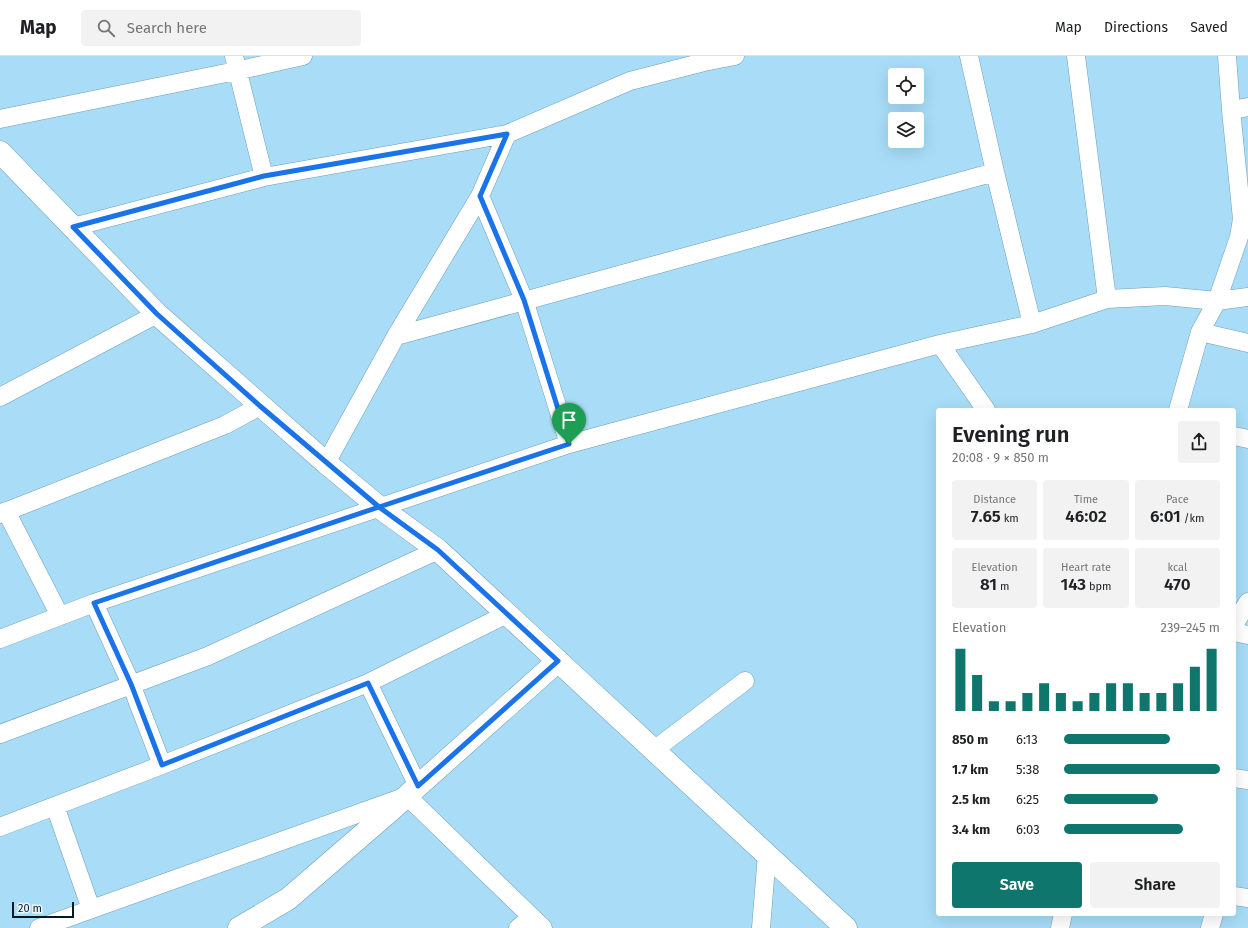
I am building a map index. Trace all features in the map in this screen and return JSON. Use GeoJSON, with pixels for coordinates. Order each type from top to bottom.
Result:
{"type":"FeatureCollection","features":[{"type":"Feature","properties":{"kind":"main road"},"geometry":{"type":"LineString","coordinates":[[0,152],[157,314],[326,463],[379,507],[438,550],[846,928]]}},
{"type":"Feature","properties":{"kind":"main road"},"geometry":{"type":"LineString","coordinates":[[239,928],[288,899],[413,791],[558,661]]}},
{"type":"Feature","properties":{"kind":"street"},"geometry":{"type":"LineString","coordinates":[[0,119],[235,64],[303,56]]}},
{"type":"Feature","properties":{"kind":"street"},"geometry":{"type":"LineString","coordinates":[[73,227],[264,176],[507,134],[630,81],[703,59],[735,56]]}},
{"type":"Feature","properties":{"kind":"street"},"geometry":{"type":"LineString","coordinates":[[969,56],[995,172],[1032,324]]}},
{"type":"Feature","properties":{"kind":"street"},"geometry":{"type":"LineString","coordinates":[[1076,56],[1107,299]]}},
{"type":"Feature","properties":{"kind":"street"},"geometry":{"type":"LineString","coordinates":[[1179,408],[1200,332],[1217,301],[1245,218],[1239,108],[1227,56]]}},
{"type":"Feature","properties":{"kind":"street"},"geometry":{"type":"LineString","coordinates":[[235,64],[264,176]]}},
{"type":"Feature","properties":{"kind":"street"},"geometry":{"type":"LineString","coordinates":[[326,463],[396,336],[480,196],[507,134]]}},
{"type":"Feature","properties":{"kind":"street"},"geometry":{"type":"LineString","coordinates":[[396,336],[995,172]]}},
{"type":"Feature","properties":{"kind":"street"},"geometry":{"type":"LineString","coordinates":[[480,196],[524,300],[569,444]]}},
{"type":"Feature","properties":{"kind":"street"},"geometry":{"type":"LineString","coordinates":[[0,639],[94,603],[569,444],[940,344],[1032,324],[1107,299],[1165,296],[1217,301],[1248,298]]}},
{"type":"Feature","properties":{"kind":"street"},"geometry":{"type":"LineString","coordinates":[[0,397],[157,314]]}},
{"type":"Feature","properties":{"kind":"street"},"geometry":{"type":"LineString","coordinates":[[1200,332],[1248,343]]}},
{"type":"Feature","properties":{"kind":"street"},"geometry":{"type":"LineString","coordinates":[[940,344],[985,408]]}},
{"type":"Feature","properties":{"kind":"street"},"geometry":{"type":"LineString","coordinates":[[60,616],[3,513],[225,425],[260,406]]}},
{"type":"Feature","properties":{"kind":"street"},"geometry":{"type":"LineString","coordinates":[[1236,436],[1248,439]]}},
{"type":"Feature","properties":{"kind":"street"},"geometry":{"type":"LineString","coordinates":[[0,734],[208,656],[438,550]]}},
{"type":"Feature","properties":{"kind":"street"},"geometry":{"type":"LineString","coordinates":[[1236,622],[1248,602]]}},
{"type":"Feature","properties":{"kind":"street"},"geometry":{"type":"LineString","coordinates":[[94,603],[131,684],[162,765]]}},
{"type":"Feature","properties":{"kind":"street"},"geometry":{"type":"LineString","coordinates":[[0,826],[162,765],[368,683],[507,614]]}},
{"type":"Feature","properties":{"kind":"street"},"geometry":{"type":"LineString","coordinates":[[1236,632],[1248,635]]}},
{"type":"Feature","properties":{"kind":"street"},"geometry":{"type":"LineString","coordinates":[[654,750],[745,681]]}},
{"type":"Feature","properties":{"kind":"street"},"geometry":{"type":"LineString","coordinates":[[368,683],[413,791],[538,922],[518,928]]}},
{"type":"Feature","properties":{"kind":"street"},"geometry":{"type":"LineString","coordinates":[[1236,778],[1248,780]]}},
{"type":"Feature","properties":{"kind":"street"},"geometry":{"type":"LineString","coordinates":[[40,928],[413,791]]}},
{"type":"Feature","properties":{"kind":"street"},"geometry":{"type":"LineString","coordinates":[[55,806],[91,909]]}},
{"type":"Feature","properties":{"kind":"street"},"geometry":{"type":"LineString","coordinates":[[761,928],[767,854]]}},
{"type":"Feature","properties":{"kind":"street"},"geometry":{"type":"LineString","coordinates":[[1236,896],[1248,898]]}},
{"type":"Feature","properties":{"kind":"street"},"geometry":{"type":"LineString","coordinates":[[1060,928],[1063,916]]}},
{"type":"Feature","properties":{"kind":"street"},"geometry":{"type":"LineString","coordinates":[[1210,928],[1213,916]]}},
{"type":"Feature","properties":{"kind":"route"},"geometry":{"type":"LineString","coordinates":[[569,444],[379,507],[438,550],[558,661],[418,786],[368,683],[162,765],[131,684],[94,603],[379,507],[260,406],[157,314],[73,227],[264,176],[507,134],[480,196],[524,300],[569,444]]}}]}
